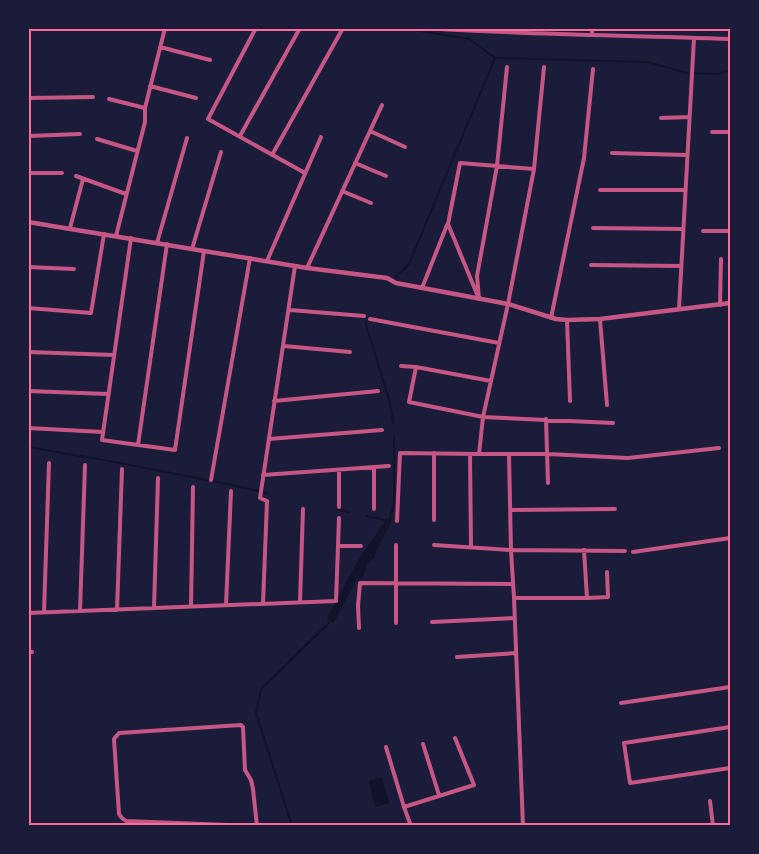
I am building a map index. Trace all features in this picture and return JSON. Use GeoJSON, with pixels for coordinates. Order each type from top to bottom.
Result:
{"type":"FeatureCollection","features":[{"type":"Feature","properties":{"kind":"street"},"geometry":{"type":"LineString","coordinates":[[116,236],[145,122],[145,108],[165,28]]}},
{"type":"Feature","properties":{"kind":"street"},"geometry":{"type":"LineString","coordinates":[[256,28],[208,119],[305,173]]}},
{"type":"Feature","properties":{"kind":"street"},"geometry":{"type":"LineString","coordinates":[[240,136],[300,28]]}},
{"type":"Feature","properties":{"kind":"street"},"geometry":{"type":"LineString","coordinates":[[272,155],[343,28]]}},
{"type":"Feature","properties":{"kind":"street"},"geometry":{"type":"LineString","coordinates":[[426,28],[730,39]]}},
{"type":"Feature","properties":{"kind":"street"},"geometry":{"type":"LineString","coordinates":[[592,28],[592,35]]}},
{"type":"Feature","properties":{"kind":"street"},"geometry":{"type":"LineString","coordinates":[[678,309],[694,38]]}},
{"type":"Feature","properties":{"kind":"street"},"geometry":{"type":"LineString","coordinates":[[160,47],[210,60]]}},
{"type":"Feature","properties":{"kind":"street"},"geometry":{"type":"LineString","coordinates":[[479,299],[477,276],[497,166],[507,67]]}},
{"type":"Feature","properties":{"kind":"street"},"geometry":{"type":"LineString","coordinates":[[479,454],[483,417],[534,169],[544,67]]}},
{"type":"Feature","properties":{"kind":"street"},"geometry":{"type":"LineString","coordinates":[[551,318],[584,158],[593,69]]}},
{"type":"Feature","properties":{"kind":"street"},"geometry":{"type":"LineString","coordinates":[[150,86],[196,98]]}},
{"type":"Feature","properties":{"kind":"street"},"geometry":{"type":"LineString","coordinates":[[28,98],[93,97]]}},
{"type":"Feature","properties":{"kind":"street"},"geometry":{"type":"LineString","coordinates":[[109,99],[145,108]]}},
{"type":"Feature","properties":{"kind":"street"},"geometry":{"type":"LineString","coordinates":[[307,268],[382,105]]}},
{"type":"Feature","properties":{"kind":"street"},"geometry":{"type":"LineString","coordinates":[[662,118],[689,117]]}},
{"type":"Feature","properties":{"kind":"street"},"geometry":{"type":"LineString","coordinates":[[370,131],[405,147]]}},
{"type":"Feature","properties":{"kind":"street"},"geometry":{"type":"LineString","coordinates":[[712,132],[730,132]]}},
{"type":"Feature","properties":{"kind":"street"},"geometry":{"type":"LineString","coordinates":[[28,136],[80,135]]}},
{"type":"Feature","properties":{"kind":"street"},"geometry":{"type":"LineString","coordinates":[[267,261],[321,137]]}},
{"type":"Feature","properties":{"kind":"street"},"geometry":{"type":"LineString","coordinates":[[157,243],[187,138]]}},
{"type":"Feature","properties":{"kind":"street"},"geometry":{"type":"LineString","coordinates":[[97,139],[137,151]]}},
{"type":"Feature","properties":{"kind":"street"},"geometry":{"type":"LineString","coordinates":[[192,249],[221,152]]}},
{"type":"Feature","properties":{"kind":"street"},"geometry":{"type":"LineString","coordinates":[[612,153],[687,155]]}},
{"type":"Feature","properties":{"kind":"street"},"geometry":{"type":"LineString","coordinates":[[355,163],[386,176]]}},
{"type":"Feature","properties":{"kind":"street"},"geometry":{"type":"LineString","coordinates":[[422,289],[447,224],[460,163],[534,169]]}},
{"type":"Feature","properties":{"kind":"street"},"geometry":{"type":"LineString","coordinates":[[28,173],[62,173]]}},
{"type":"Feature","properties":{"kind":"street"},"geometry":{"type":"LineString","coordinates":[[76,176],[126,194]]}},
{"type":"Feature","properties":{"kind":"street"},"geometry":{"type":"LineString","coordinates":[[70,228],[83,179]]}},
{"type":"Feature","properties":{"kind":"street"},"geometry":{"type":"LineString","coordinates":[[600,190],[685,190]]}},
{"type":"Feature","properties":{"kind":"street"},"geometry":{"type":"LineString","coordinates":[[342,191],[371,203]]}},
{"type":"Feature","properties":{"kind":"street"},"geometry":{"type":"LineString","coordinates":[[28,222],[307,268],[387,278],[396,283],[508,304],[551,318],[567,320],[600,319],[730,303]]}},
{"type":"Feature","properties":{"kind":"street"},"geometry":{"type":"LineString","coordinates":[[447,224],[479,299]]}},
{"type":"Feature","properties":{"kind":"street"},"geometry":{"type":"LineString","coordinates":[[593,228],[683,229]]}},
{"type":"Feature","properties":{"kind":"street"},"geometry":{"type":"LineString","coordinates":[[703,231],[730,231]]}},
{"type":"Feature","properties":{"kind":"street"},"geometry":{"type":"LineString","coordinates":[[28,308],[91,313],[104,234]]}},
{"type":"Feature","properties":{"kind":"street"},"geometry":{"type":"LineString","coordinates":[[131,238],[102,440],[175,450],[204,250]]}},
{"type":"Feature","properties":{"kind":"street"},"geometry":{"type":"LineString","coordinates":[[138,445],[167,244]]}},
{"type":"Feature","properties":{"kind":"street"},"geometry":{"type":"LineString","coordinates":[[211,480],[250,258]]}},
{"type":"Feature","properties":{"kind":"street"},"geometry":{"type":"LineString","coordinates":[[720,305],[721,258]]}},
{"type":"Feature","properties":{"kind":"street"},"geometry":{"type":"LineString","coordinates":[[591,265],[681,266]]}},
{"type":"Feature","properties":{"kind":"street"},"geometry":{"type":"LineString","coordinates":[[263,604],[267,501],[260,498],[296,266]]}},
{"type":"Feature","properties":{"kind":"street"},"geometry":{"type":"LineString","coordinates":[[28,267],[74,269]]}},
{"type":"Feature","properties":{"kind":"street"},"geometry":{"type":"LineString","coordinates":[[290,310],[364,316]]}},
{"type":"Feature","properties":{"kind":"street"},"geometry":{"type":"LineString","coordinates":[[370,319],[499,343]]}},
{"type":"Feature","properties":{"kind":"street"},"geometry":{"type":"LineString","coordinates":[[600,319],[607,405]]}},
{"type":"Feature","properties":{"kind":"street"},"geometry":{"type":"LineString","coordinates":[[567,320],[570,401]]}},
{"type":"Feature","properties":{"kind":"street"},"geometry":{"type":"LineString","coordinates":[[284,346],[350,352]]}},
{"type":"Feature","properties":{"kind":"street"},"geometry":{"type":"LineString","coordinates":[[28,352],[114,355]]}},
{"type":"Feature","properties":{"kind":"street"},"geometry":{"type":"LineString","coordinates":[[401,366],[491,381]]}},
{"type":"Feature","properties":{"kind":"street"},"geometry":{"type":"LineString","coordinates":[[416,367],[409,402],[483,417],[613,423]]}},
{"type":"Feature","properties":{"kind":"street"},"geometry":{"type":"LineString","coordinates":[[28,391],[108,394]]}},
{"type":"Feature","properties":{"kind":"street"},"geometry":{"type":"LineString","coordinates":[[274,400],[378,391]]}},
{"type":"Feature","properties":{"kind":"street"},"geometry":{"type":"LineString","coordinates":[[546,419],[548,483]]}},
{"type":"Feature","properties":{"kind":"street"},"geometry":{"type":"LineString","coordinates":[[28,428],[103,432]]}},
{"type":"Feature","properties":{"kind":"street"},"geometry":{"type":"LineString","coordinates":[[268,439],[382,430]]}},
{"type":"Feature","properties":{"kind":"street"},"geometry":{"type":"LineString","coordinates":[[397,521],[400,453],[548,454],[628,458],[719,448]]}},
{"type":"Feature","properties":{"kind":"street"},"geometry":{"type":"LineString","coordinates":[[434,453],[434,520]]}},
{"type":"Feature","properties":{"kind":"street"},"geometry":{"type":"LineString","coordinates":[[471,454],[471,547]]}},
{"type":"Feature","properties":{"kind":"street"},"geometry":{"type":"LineString","coordinates":[[508,455],[523,825]]}},
{"type":"Feature","properties":{"kind":"street"},"geometry":{"type":"LineString","coordinates":[[44,612],[49,463]]}},
{"type":"Feature","properties":{"kind":"street"},"geometry":{"type":"LineString","coordinates":[[80,611],[85,465]]}},
{"type":"Feature","properties":{"kind":"street"},"geometry":{"type":"LineString","coordinates":[[263,475],[389,466]]}},
{"type":"Feature","properties":{"kind":"street"},"geometry":{"type":"LineString","coordinates":[[374,468],[374,509]]}},
{"type":"Feature","properties":{"kind":"street"},"geometry":{"type":"LineString","coordinates":[[117,609],[122,469]]}},
{"type":"Feature","properties":{"kind":"street"},"geometry":{"type":"LineString","coordinates":[[339,470],[339,507]]}},
{"type":"Feature","properties":{"kind":"street"},"geometry":{"type":"LineString","coordinates":[[154,608],[158,478]]}},
{"type":"Feature","properties":{"kind":"street"},"geometry":{"type":"LineString","coordinates":[[191,607],[193,487]]}},
{"type":"Feature","properties":{"kind":"street"},"geometry":{"type":"LineString","coordinates":[[226,605],[231,490]]}},
{"type":"Feature","properties":{"kind":"street"},"geometry":{"type":"LineString","coordinates":[[300,603],[303,509]]}},
{"type":"Feature","properties":{"kind":"street"},"geometry":{"type":"LineString","coordinates":[[511,510],[615,509]]}},
{"type":"Feature","properties":{"kind":"street"},"geometry":{"type":"LineString","coordinates":[[28,613],[336,601],[339,518]]}},
{"type":"Feature","properties":{"kind":"street"},"geometry":{"type":"LineString","coordinates":[[633,552],[730,538]]}},
{"type":"Feature","properties":{"kind":"street"},"geometry":{"type":"LineString","coordinates":[[396,545],[396,623]]}},
{"type":"Feature","properties":{"kind":"street"},"geometry":{"type":"LineString","coordinates":[[434,545],[511,550],[625,551]]}},
{"type":"Feature","properties":{"kind":"street"},"geometry":{"type":"LineString","coordinates":[[338,546],[361,546]]}},
{"type":"Feature","properties":{"kind":"street"},"geometry":{"type":"LineString","coordinates":[[584,550],[587,598]]}},
{"type":"Feature","properties":{"kind":"street"},"geometry":{"type":"LineString","coordinates":[[514,598],[608,597],[607,572]]}},
{"type":"Feature","properties":{"kind":"street"},"geometry":{"type":"LineString","coordinates":[[359,628],[360,584],[513,584]]}},
{"type":"Feature","properties":{"kind":"street"},"geometry":{"type":"LineString","coordinates":[[432,622],[515,618]]}},
{"type":"Feature","properties":{"kind":"street"},"geometry":{"type":"LineString","coordinates":[[457,657],[516,653]]}},
{"type":"Feature","properties":{"kind":"street"},"geometry":{"type":"LineString","coordinates":[[621,703],[730,687]]}},
{"type":"Feature","properties":{"kind":"street"},"geometry":{"type":"LineString","coordinates":[[241,725],[243,727],[245,770],[252,780],[255,825],[126,821],[119,814],[114,739],[119,733],[241,725]]}},
{"type":"Feature","properties":{"kind":"street"},"geometry":{"type":"LineString","coordinates":[[730,727],[624,743],[630,783],[730,768]]}},
{"type":"Feature","properties":{"kind":"street"},"geometry":{"type":"LineString","coordinates":[[404,807],[474,784],[455,738]]}},
{"type":"Feature","properties":{"kind":"street"},"geometry":{"type":"LineString","coordinates":[[423,744],[439,795]]}},
{"type":"Feature","properties":{"kind":"street"},"geometry":{"type":"LineString","coordinates":[[386,747],[411,825]]}},
{"type":"Feature","properties":{"kind":"street"},"geometry":{"type":"LineString","coordinates":[[710,801],[713,825]]}},
{"type":"Feature","properties":{"kind":"shaded area"},"geometry":{"type":"Polygon","coordinates":[[[385,521],[391,522],[375,557],[367,564],[363,578],[357,579],[333,624],[327,618],[359,559],[385,521]]]}},
{"type":"Feature","properties":{"kind":"shaded area"},"geometry":{"type":"Polygon","coordinates":[[[382,777],[389,803],[375,807],[369,781],[382,777]]]}},
{"type":"Feature","properties":{"kind":"waterway"},"geometry":{"type":"LineString","coordinates":[[395,278],[409,264],[495,58],[469,39],[402,28]]}},
{"type":"Feature","properties":{"kind":"waterway"},"geometry":{"type":"LineString","coordinates":[[497,58],[648,62],[687,73]]}},
{"type":"Feature","properties":{"kind":"waterway"},"geometry":{"type":"LineString","coordinates":[[694,73],[717,74],[730,70]]}},
{"type":"Feature","properties":{"kind":"waterway"},"geometry":{"type":"LineString","coordinates":[[366,322],[390,403],[393,423]]}},
{"type":"Feature","properties":{"kind":"waterway"},"geometry":{"type":"LineString","coordinates":[[389,522],[394,504],[394,436]]}},
{"type":"Feature","properties":{"kind":"waterway"},"geometry":{"type":"LineString","coordinates":[[28,447],[267,493]]}},
{"type":"Feature","properties":{"kind":"waterway"},"geometry":{"type":"LineString","coordinates":[[337,509],[349,512]]}},
{"type":"Feature","properties":{"kind":"waterway"},"geometry":{"type":"LineString","coordinates":[[366,516],[390,521]]}},
{"type":"Feature","properties":{"kind":"waterway"},"geometry":{"type":"LineString","coordinates":[[292,826],[256,713],[261,689],[331,620]]}}]}
